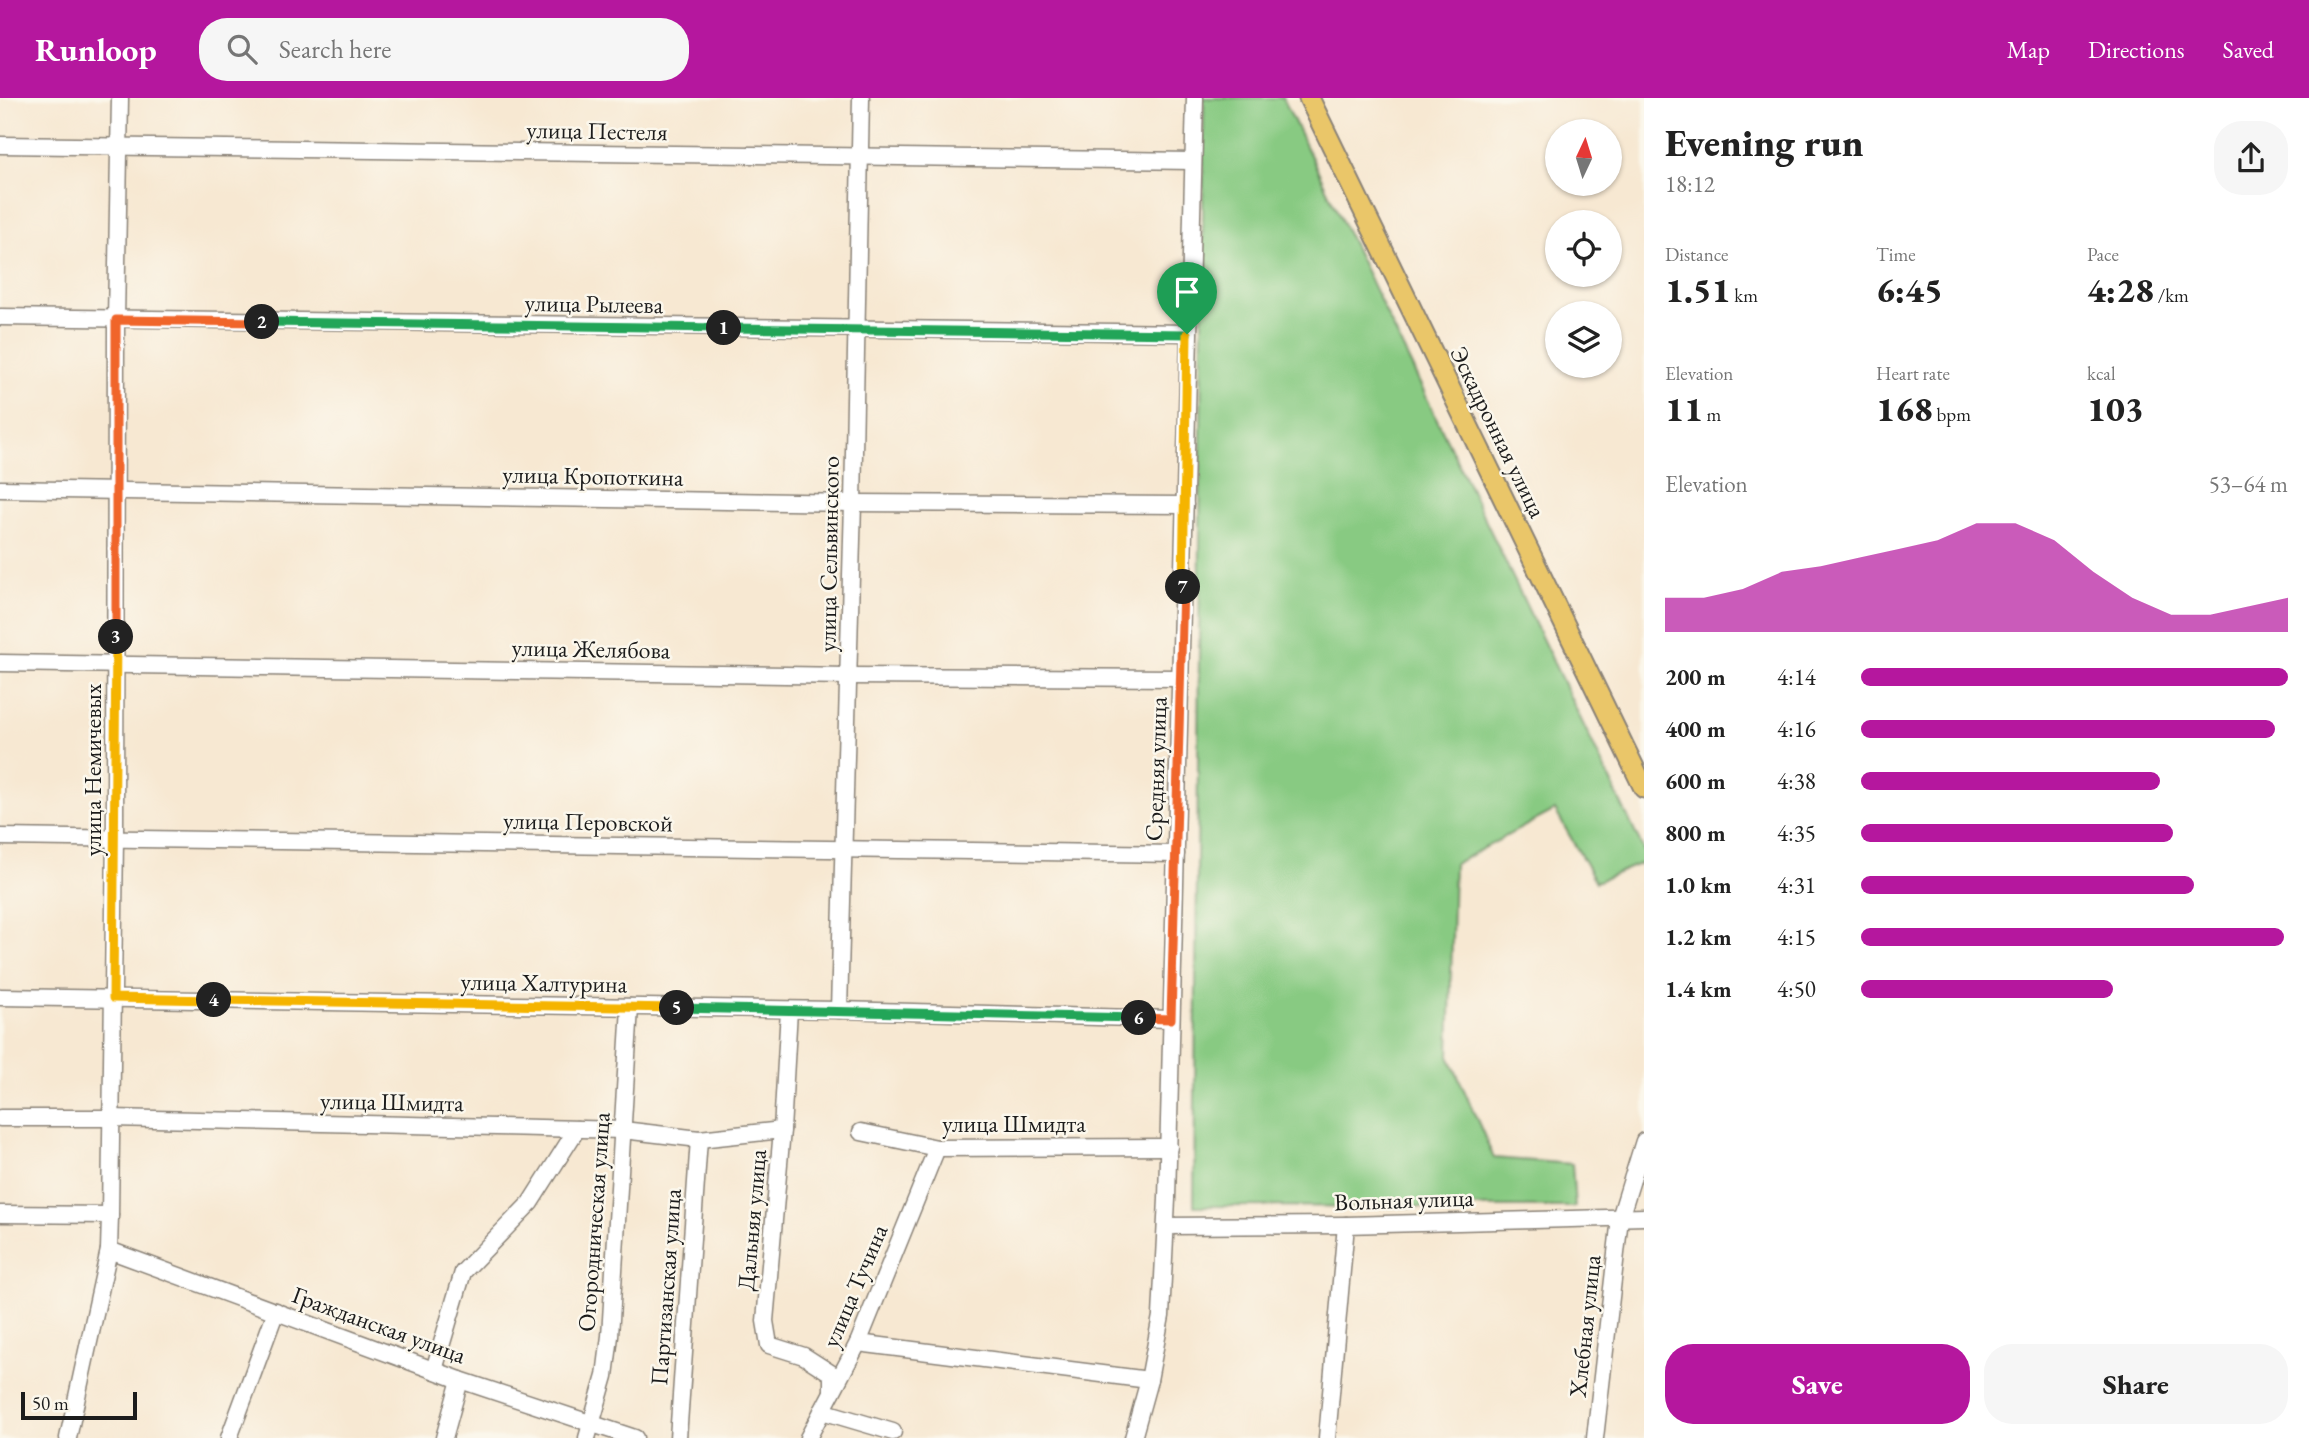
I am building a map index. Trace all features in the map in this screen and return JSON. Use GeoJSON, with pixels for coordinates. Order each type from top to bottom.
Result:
{"type":"FeatureCollection","features":[{"type":"Feature","properties":{"kind":"main road","name":"Эскадронная улица"},"geometry":{"type":"LineString","coordinates":[[1309,98],[1644,788]]}},
{"type":"Feature","properties":{"kind":"street","name":"улица Немичевых"},"geometry":{"type":"LineString","coordinates":[[68,1438],[109,1250],[116,838],[116,320],[120,98]]}},
{"type":"Feature","properties":{"kind":"street","name":"улица Сельвинского"},"geometry":{"type":"LineString","coordinates":[[839,1010],[861,98]]}},
{"type":"Feature","properties":{"kind":"street","name":"Средняя улица"},"geometry":{"type":"LineString","coordinates":[[1133,1438],[1149,1380],[1161,1316],[1166,1226],[1195,98]]}},
{"type":"Feature","properties":{"kind":"street","name":"улица Пестеля"},"geometry":{"type":"LineString","coordinates":[[0,145],[1193,161]]}},
{"type":"Feature","properties":{"kind":"street","name":"улица Рылеева"},"geometry":{"type":"LineString","coordinates":[[0,317],[1187,334]]}},
{"type":"Feature","properties":{"kind":"street","name":"улица Кропоткина"},"geometry":{"type":"LineString","coordinates":[[0,489],[853,503],[1185,505]]}},
{"type":"Feature","properties":{"kind":"street","name":"улица Желябова"},"geometry":{"type":"LineString","coordinates":[[0,663],[848,676],[1181,678]]}},
{"type":"Feature","properties":{"kind":"street","name":"улица Перовской"},"geometry":{"type":"LineString","coordinates":[[0,837],[1176,854]]}},
{"type":"Feature","properties":{"kind":"street","name":"улица Халтурина"},"geometry":{"type":"LineString","coordinates":[[0,998],[839,1010],[1171,1019]]}},
{"type":"Feature","properties":{"kind":"street","name":"Огородническая улица"},"geometry":{"type":"LineString","coordinates":[[587,1438],[605,1376],[610,1336],[630,1007]]}},
{"type":"Feature","properties":{"kind":"street","name":"Дальняя улица"},"geometry":{"type":"LineString","coordinates":[[789,1010],[782,1130],[765,1321],[769,1345],[804,1356],[832,1374],[832,1392]]}},
{"type":"Feature","properties":{"kind":"street","name":"улица Шмидта"},"geometry":{"type":"LineString","coordinates":[[0,1118],[111,1118],[623,1130],[699,1139],[782,1130]]}},
{"type":"Feature","properties":{"kind":"street"},"geometry":{"type":"LineString","coordinates":[[434,1370],[463,1272],[530,1203],[577,1129]]}},
{"type":"Feature","properties":{"kind":"street","name":"улица Шмидта"},"geometry":{"type":"LineString","coordinates":[[861,1132],[937,1148],[1169,1147]]}},
{"type":"Feature","properties":{"kind":"street","name":"Партизанская улица"},"geometry":{"type":"LineString","coordinates":[[678,1438],[699,1139]]}},
{"type":"Feature","properties":{"kind":"street","name":"Хлебная улица"},"geometry":{"type":"LineString","coordinates":[[1595,1438],[1620,1218],[1644,1141]]}},
{"type":"Feature","properties":{"kind":"street","name":"улица Тучина"},"geometry":{"type":"LineString","coordinates":[[808,1438],[858,1343],[937,1148]]}},
{"type":"Feature","properties":{"kind":"street"},"geometry":{"type":"LineString","coordinates":[[1167,1199],[1178,1216],[1198,1226]]}},
{"type":"Feature","properties":{"kind":"street"},"geometry":{"type":"LineString","coordinates":[[0,1214],[110,1215]]}},
{"type":"Feature","properties":{"kind":"street","name":"Вольная улица"},"geometry":{"type":"LineString","coordinates":[[1166,1226],[1644,1217]]}},
{"type":"Feature","properties":{"kind":"street"},"geometry":{"type":"LineString","coordinates":[[1327,1438],[1346,1224]]}},
{"type":"Feature","properties":{"kind":"street"},"geometry":{"type":"LineString","coordinates":[[1165,1247],[1177,1235],[1198,1226]]}},
{"type":"Feature","properties":{"kind":"street","name":"Гражданская улица"},"geometry":{"type":"LineString","coordinates":[[109,1250],[460,1380],[635,1438]]}},
{"type":"Feature","properties":{"kind":"street"},"geometry":{"type":"LineString","coordinates":[[229,1438],[276,1311]]}},
{"type":"Feature","properties":{"kind":"street"},"geometry":{"type":"LineString","coordinates":[[858,1343],[1149,1380]]}},
{"type":"Feature","properties":{"kind":"street"},"geometry":{"type":"LineString","coordinates":[[444,1438],[460,1380]]}},
{"type":"Feature","properties":{"kind":"street"},"geometry":{"type":"LineString","coordinates":[[822,1411],[893,1432]]}},
{"type":"Feature","properties":{"kind":"green space"},"geometry":{"type":"Polygon","coordinates":[[[1204,98],[1283,98],[1644,851],[1644,862],[1596,882],[1555,810],[1454,864],[1449,1056],[1494,1158],[1572,1164],[1575,1207],[1194,1206],[1204,98]]]}},
{"type":"Feature","properties":{"kind":"route"},"geometry":{"type":"LineString","coordinates":[[116,320],[1187,334],[1171,1019],[839,1010],[113,998],[116,838],[116,320]]}}]}
